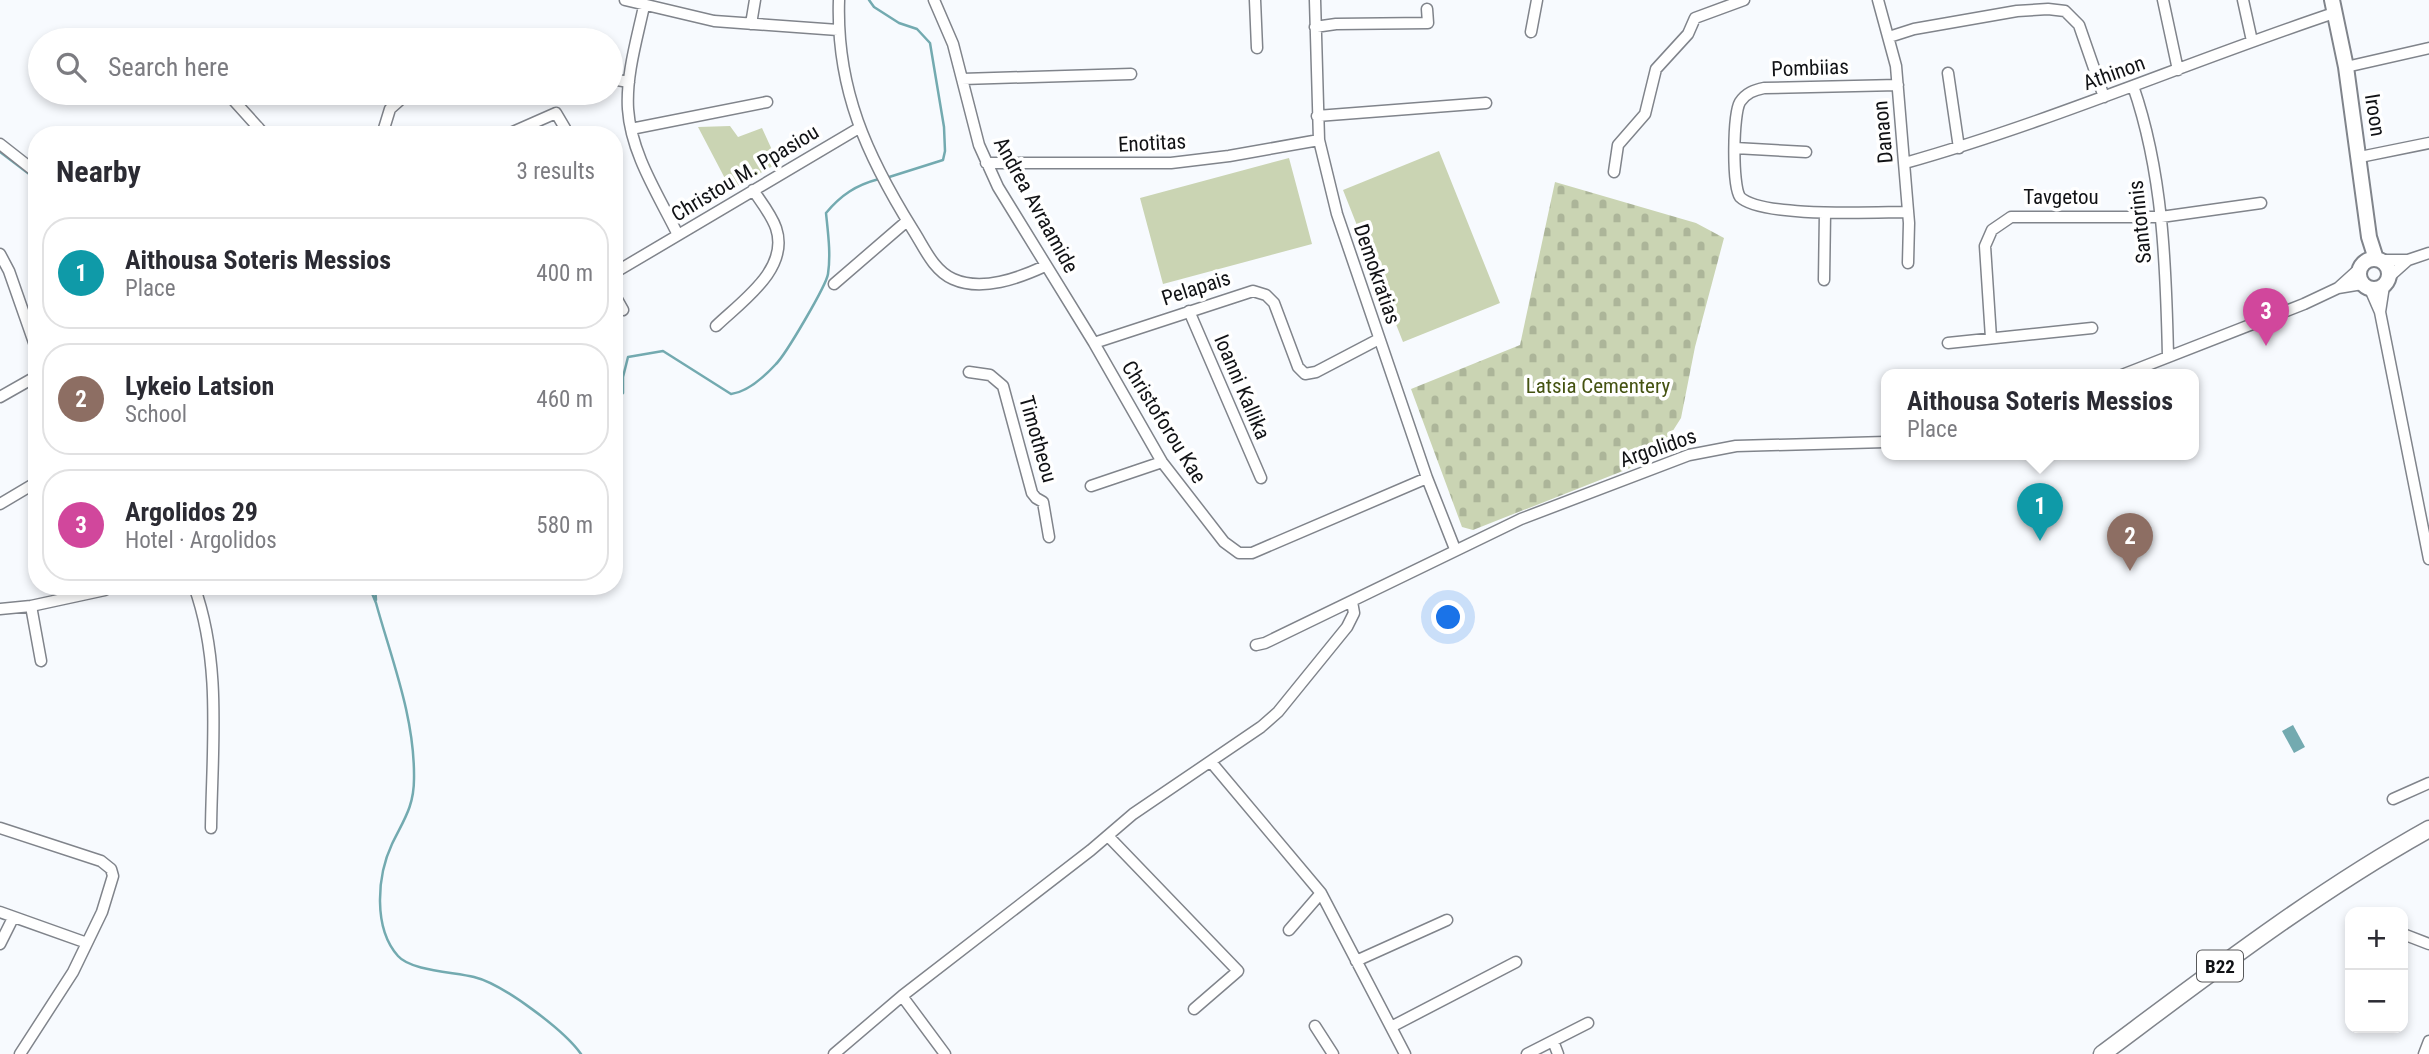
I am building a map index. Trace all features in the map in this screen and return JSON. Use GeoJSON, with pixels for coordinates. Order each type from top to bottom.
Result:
{"type":"FeatureCollection","features":[{"type":"Feature","properties":{"kind":"main road","name":"B22"},"geometry":{"type":"LineString","coordinates":[[2102,1054],[2250,944],[2382,856],[2429,829]]}},
{"type":"Feature","properties":{"kind":"main road","name":"B22"},"geometry":{"type":"LineString","coordinates":[[2341,884],[2429,838]]}},
{"type":"Feature","properties":{"kind":"street"},"geometry":{"type":"LineString","coordinates":[[625,0],[706,20],[838,30]]}},
{"type":"Feature","properties":{"kind":"street"},"geometry":{"type":"LineString","coordinates":[[751,24],[755,0]]}},
{"type":"Feature","properties":{"kind":"street"},"geometry":{"type":"LineString","coordinates":[[839,0],[838,30],[847,87],[859,128],[875,165],[935,265],[953,279],[970,283],[990,283],[1028,274],[1045,266]]}},
{"type":"Feature","properties":{"kind":"street","name":"Andrea Avraamide"},"geometry":{"type":"LineString","coordinates":[[934,0],[949,31],[976,136],[986,163],[1045,266],[1094,343]]}},
{"type":"Feature","properties":{"kind":"street"},"geometry":{"type":"LineString","coordinates":[[1255,0],[1257,48]]}},
{"type":"Feature","properties":{"kind":"street","name":"Demokratias"},"geometry":{"type":"LineString","coordinates":[[1315,0],[1319,140],[1336,214],[1427,478],[1455,549]]}},
{"type":"Feature","properties":{"kind":"street"},"geometry":{"type":"LineString","coordinates":[[1531,33],[1537,0]]}},
{"type":"Feature","properties":{"kind":"street"},"geometry":{"type":"LineString","coordinates":[[1614,172],[1618,145],[1644,114],[1656,69],[1688,34],[1695,18],[1744,0]]}},
{"type":"Feature","properties":{"kind":"street","name":"Danaon"},"geometry":{"type":"LineString","coordinates":[[1878,0],[1895,58],[1910,233],[1908,262]]}},
{"type":"Feature","properties":{"kind":"street"},"geometry":{"type":"LineString","coordinates":[[2163,0],[2178,69]]}},
{"type":"Feature","properties":{"kind":"street"},"geometry":{"type":"LineString","coordinates":[[2243,0],[2252,41]]}},
{"type":"Feature","properties":{"kind":"street"},"geometry":{"type":"LineString","coordinates":[[644,6],[629,82],[628,108],[631,129],[639,155],[678,235]]}},
{"type":"Feature","properties":{"kind":"street","name":"Athinon"},"geometry":{"type":"LineString","coordinates":[[1905,163],[1959,148],[2104,97],[2333,7]]}},
{"type":"Feature","properties":{"kind":"street","name":"Iroon"},"geometry":{"type":"LineString","coordinates":[[2333,7],[2346,67],[2360,157],[2373,273]]}},
{"type":"Feature","properties":{"kind":"street"},"geometry":{"type":"LineString","coordinates":[[1315,27],[1336,24],[1428,23],[1427,9]]}},
{"type":"Feature","properties":{"kind":"street"},"geometry":{"type":"LineString","coordinates":[[1889,37],[1914,29],[2017,11],[2058,9],[2072,16],[2080,25],[2104,97]]}},
{"type":"Feature","properties":{"kind":"street"},"geometry":{"type":"LineString","coordinates":[[2346,67],[2429,48]]}},
{"type":"Feature","properties":{"kind":"street"},"geometry":{"type":"LineString","coordinates":[[1948,73],[1959,148]]}},
{"type":"Feature","properties":{"kind":"street"},"geometry":{"type":"LineString","coordinates":[[962,79],[1131,74]]}},
{"type":"Feature","properties":{"kind":"street"},"geometry":{"type":"LineString","coordinates":[[623,81],[629,82]]}},
{"type":"Feature","properties":{"kind":"street","name":"Pombiias"},"geometry":{"type":"LineString","coordinates":[[1825,213],[1755,205],[1740,197],[1734,183],[1738,107],[1741,100],[1751,92],[1764,88],[1898,85]]}},
{"type":"Feature","properties":{"kind":"street","name":"Santorinis"},"geometry":{"type":"LineString","coordinates":[[2133,86],[2147,132],[2161,217],[2168,356]]}},
{"type":"Feature","properties":{"kind":"street"},"geometry":{"type":"LineString","coordinates":[[631,129],[767,102]]}},
{"type":"Feature","properties":{"kind":"street"},"geometry":{"type":"LineString","coordinates":[[1317,116],[1486,103]]}},
{"type":"Feature","properties":{"kind":"street"},"geometry":{"type":"LineString","coordinates":[[237,105],[257,126]]}},
{"type":"Feature","properties":{"kind":"street"},"geometry":{"type":"LineString","coordinates":[[385,126],[390,108],[394,105]]}},
{"type":"Feature","properties":{"kind":"street"},"geometry":{"type":"LineString","coordinates":[[526,126],[556,113],[564,126]]}},
{"type":"Feature","properties":{"kind":"street","name":"Christou M. Ppasiou"},"geometry":{"type":"LineString","coordinates":[[623,268],[859,128]]}},
{"type":"Feature","properties":{"kind":"street","name":"Enotitas"},"geometry":{"type":"LineString","coordinates":[[986,163],[1171,163],[1319,140]]}},
{"type":"Feature","properties":{"kind":"street"},"geometry":{"type":"LineString","coordinates":[[2360,157],[2429,143]]}},
{"type":"Feature","properties":{"kind":"street"},"geometry":{"type":"LineString","coordinates":[[0,144],[28,166]]}},
{"type":"Feature","properties":{"kind":"street"},"geometry":{"type":"LineString","coordinates":[[1735,148],[1806,152]]}},
{"type":"Feature","properties":{"kind":"street"},"geometry":{"type":"LineString","coordinates":[[716,326],[764,279],[777,256],[779,243],[776,229],[753,190]]}},
{"type":"Feature","properties":{"kind":"street","name":"Tavgetou"},"geometry":{"type":"LineString","coordinates":[[1991,338],[1985,251],[1989,235],[2000,223],[2011,217],[2161,217],[2260,203]]}},
{"type":"Feature","properties":{"kind":"street"},"geometry":{"type":"LineString","coordinates":[[1824,280],[1825,213],[1908,212]]}},
{"type":"Feature","properties":{"kind":"street"},"geometry":{"type":"LineString","coordinates":[[834,284],[907,220]]}},
{"type":"Feature","properties":{"kind":"street"},"geometry":{"type":"LineString","coordinates":[[2137,369],[2281,314],[2373,273],[2429,253]]}},
{"type":"Feature","properties":{"kind":"street"},"geometry":{"type":"LineString","coordinates":[[0,254],[9,271],[28,325]]}},
{"type":"Feature","properties":{"kind":"street"},"geometry":{"type":"LineString","coordinates":[[2338,288],[2408,260]]}},
{"type":"Feature","properties":{"kind":"street"},"geometry":{"type":"LineString","coordinates":[[2373,273],[2429,559]]}},
{"type":"Feature","properties":{"kind":"street","name":"Pelapais"},"geometry":{"type":"LineString","coordinates":[[1094,343],[1247,292],[1266,295],[1276,307],[1302,372],[1309,374],[1379,339]]}},
{"type":"Feature","properties":{"kind":"street","name":"Ioanni Kallika"},"geometry":{"type":"LineString","coordinates":[[1188,311],[1261,478]]}},
{"type":"Feature","properties":{"kind":"street"},"geometry":{"type":"LineString","coordinates":[[1948,343],[2092,328]]}},
{"type":"Feature","properties":{"kind":"street","name":"Christoforou Kae"},"geometry":{"type":"LineString","coordinates":[[1094,343],[1162,462],[1218,537],[1230,548],[1245,554],[1261,550],[1427,478]]}},
{"type":"Feature","properties":{"kind":"street","name":"Timotheou"},"geometry":{"type":"LineString","coordinates":[[969,372],[994,377],[1003,386],[1032,493],[1043,502],[1049,537]]}},
{"type":"Feature","properties":{"kind":"street"},"geometry":{"type":"LineString","coordinates":[[0,397],[28,381]]}},
{"type":"Feature","properties":{"kind":"street","name":"Argolidos"},"geometry":{"type":"LineString","coordinates":[[1256,645],[1352,602],[1455,549],[1521,519],[1699,452],[1751,445],[1881,442]]}},
{"type":"Feature","properties":{"kind":"street","name":"Timotheou"},"geometry":{"type":"LineString","coordinates":[[1091,486],[1162,462]]}},
{"type":"Feature","properties":{"kind":"street"},"geometry":{"type":"LineString","coordinates":[[0,504],[28,487]]}},
{"type":"Feature","properties":{"kind":"street"},"geometry":{"type":"LineString","coordinates":[[0,609],[31,606],[82,595]]}},
{"type":"Feature","properties":{"kind":"street"},"geometry":{"type":"LineString","coordinates":[[196,595],[212,670],[211,828]]}},
{"type":"Feature","properties":{"kind":"street"},"geometry":{"type":"LineString","coordinates":[[834,1054],[902,996],[1145,805],[1261,727],[1278,712],[1350,623],[1354,612],[1352,602]]}},
{"type":"Feature","properties":{"kind":"street"},"geometry":{"type":"LineString","coordinates":[[31,606],[41,661]]}},
{"type":"Feature","properties":{"kind":"street"},"geometry":{"type":"LineString","coordinates":[[1211,762],[1321,893],[1405,1054]]}},
{"type":"Feature","properties":{"kind":"street"},"geometry":{"type":"LineString","coordinates":[[2393,799],[2429,783]]}},
{"type":"Feature","properties":{"kind":"street"},"geometry":{"type":"LineString","coordinates":[[0,828],[101,861],[111,869],[113,882],[87,943],[60,995],[20,1054]]}},
{"type":"Feature","properties":{"kind":"street"},"geometry":{"type":"LineString","coordinates":[[1108,836],[1238,971],[1194,1009]]}},
{"type":"Feature","properties":{"kind":"street"},"geometry":{"type":"LineString","coordinates":[[1289,930],[1321,893]]}},
{"type":"Feature","properties":{"kind":"street"},"geometry":{"type":"LineString","coordinates":[[0,912],[87,943]]}},
{"type":"Feature","properties":{"kind":"street"},"geometry":{"type":"LineString","coordinates":[[0,944],[13,918]]}},
{"type":"Feature","properties":{"kind":"street"},"geometry":{"type":"LineString","coordinates":[[1356,961],[1447,920]]}},
{"type":"Feature","properties":{"kind":"street"},"geometry":{"type":"LineString","coordinates":[[2408,936],[2429,944]]}},
{"type":"Feature","properties":{"kind":"street"},"geometry":{"type":"LineString","coordinates":[[1391,1027],[1516,962]]}},
{"type":"Feature","properties":{"kind":"street"},"geometry":{"type":"LineString","coordinates":[[902,996],[945,1054]]}},
{"type":"Feature","properties":{"kind":"street"},"geometry":{"type":"LineString","coordinates":[[1527,1054],[1588,1023]]}},
{"type":"Feature","properties":{"kind":"street"},"geometry":{"type":"LineString","coordinates":[[1315,1026],[1333,1054]]}},
{"type":"Feature","properties":{"kind":"street"},"geometry":{"type":"LineString","coordinates":[[1553,1041],[1558,1054]]}},
{"type":"Feature","properties":{"kind":"street"},"geometry":{"type":"LineString","coordinates":[[2424,1054],[2429,1041]]}},
{"type":"Feature","properties":{"kind":"green space"},"geometry":{"type":"Polygon","coordinates":[[[730,126],[738,137],[762,128],[778,163],[731,190],[698,127],[730,126]]]}},
{"type":"Feature","properties":{"kind":"green space"},"geometry":{"type":"Polygon","coordinates":[[[1439,151],[1500,303],[1403,342],[1343,190],[1439,151]]]}},
{"type":"Feature","properties":{"kind":"green space"},"geometry":{"type":"Polygon","coordinates":[[[1289,158],[1312,244],[1163,284],[1140,198],[1289,158]]]}},
{"type":"Feature","properties":{"kind":"green space","name":"Latsia Cementery"},"geometry":{"type":"Polygon","coordinates":[[[1555,182],[1696,223],[1724,238],[1695,347],[1681,418],[1660,451],[1643,463],[1473,530],[1462,527],[1411,389],[1520,345],[1555,182]]]}},
{"type":"Feature","properties":{"kind":"water"},"geometry":{"type":"Polygon","coordinates":[[[2293,725],[2305,747],[2294,753],[2282,731],[2293,725]]]}},
{"type":"Feature","properties":{"kind":"waterway"},"geometry":{"type":"LineString","coordinates":[[869,0],[874,7],[899,23],[917,29],[930,43],[944,127],[943,160],[886,178]]}},
{"type":"Feature","properties":{"kind":"waterway"},"geometry":{"type":"LineString","coordinates":[[0,152],[28,173]]}},
{"type":"Feature","properties":{"kind":"waterway"},"geometry":{"type":"LineString","coordinates":[[623,377],[628,357],[663,351],[731,394],[749,387],[761,378],[776,364],[788,347],[826,281],[829,259],[826,213],[850,192],[879,179]]}},
{"type":"Feature","properties":{"kind":"waterway"},"geometry":{"type":"LineString","coordinates":[[623,377],[623,393]]}},
{"type":"Feature","properties":{"kind":"waterway"},"geometry":{"type":"LineString","coordinates":[[373,595],[407,712],[414,779],[407,813],[383,871],[380,902],[384,931],[390,944],[404,961],[486,981],[516,998],[547,1021],[581,1054]]}},
{"type":"Feature","properties":{"kind":"waterway"},"geometry":{"type":"LineString","coordinates":[[376,595],[376,600]]}},
{"type":"Feature","properties":{"kind":"place","name":"Argolidos 29"},"geometry":{"type":"Point","coordinates":[2266,346]}},
{"type":"Feature","properties":{"kind":"place","name":"Aithousa Soteris Messios"},"geometry":{"type":"Point","coordinates":[2040,541]}},
{"type":"Feature","properties":{"kind":"place","name":"Lykeio Latsion"},"geometry":{"type":"Point","coordinates":[2130,571]}}]}
